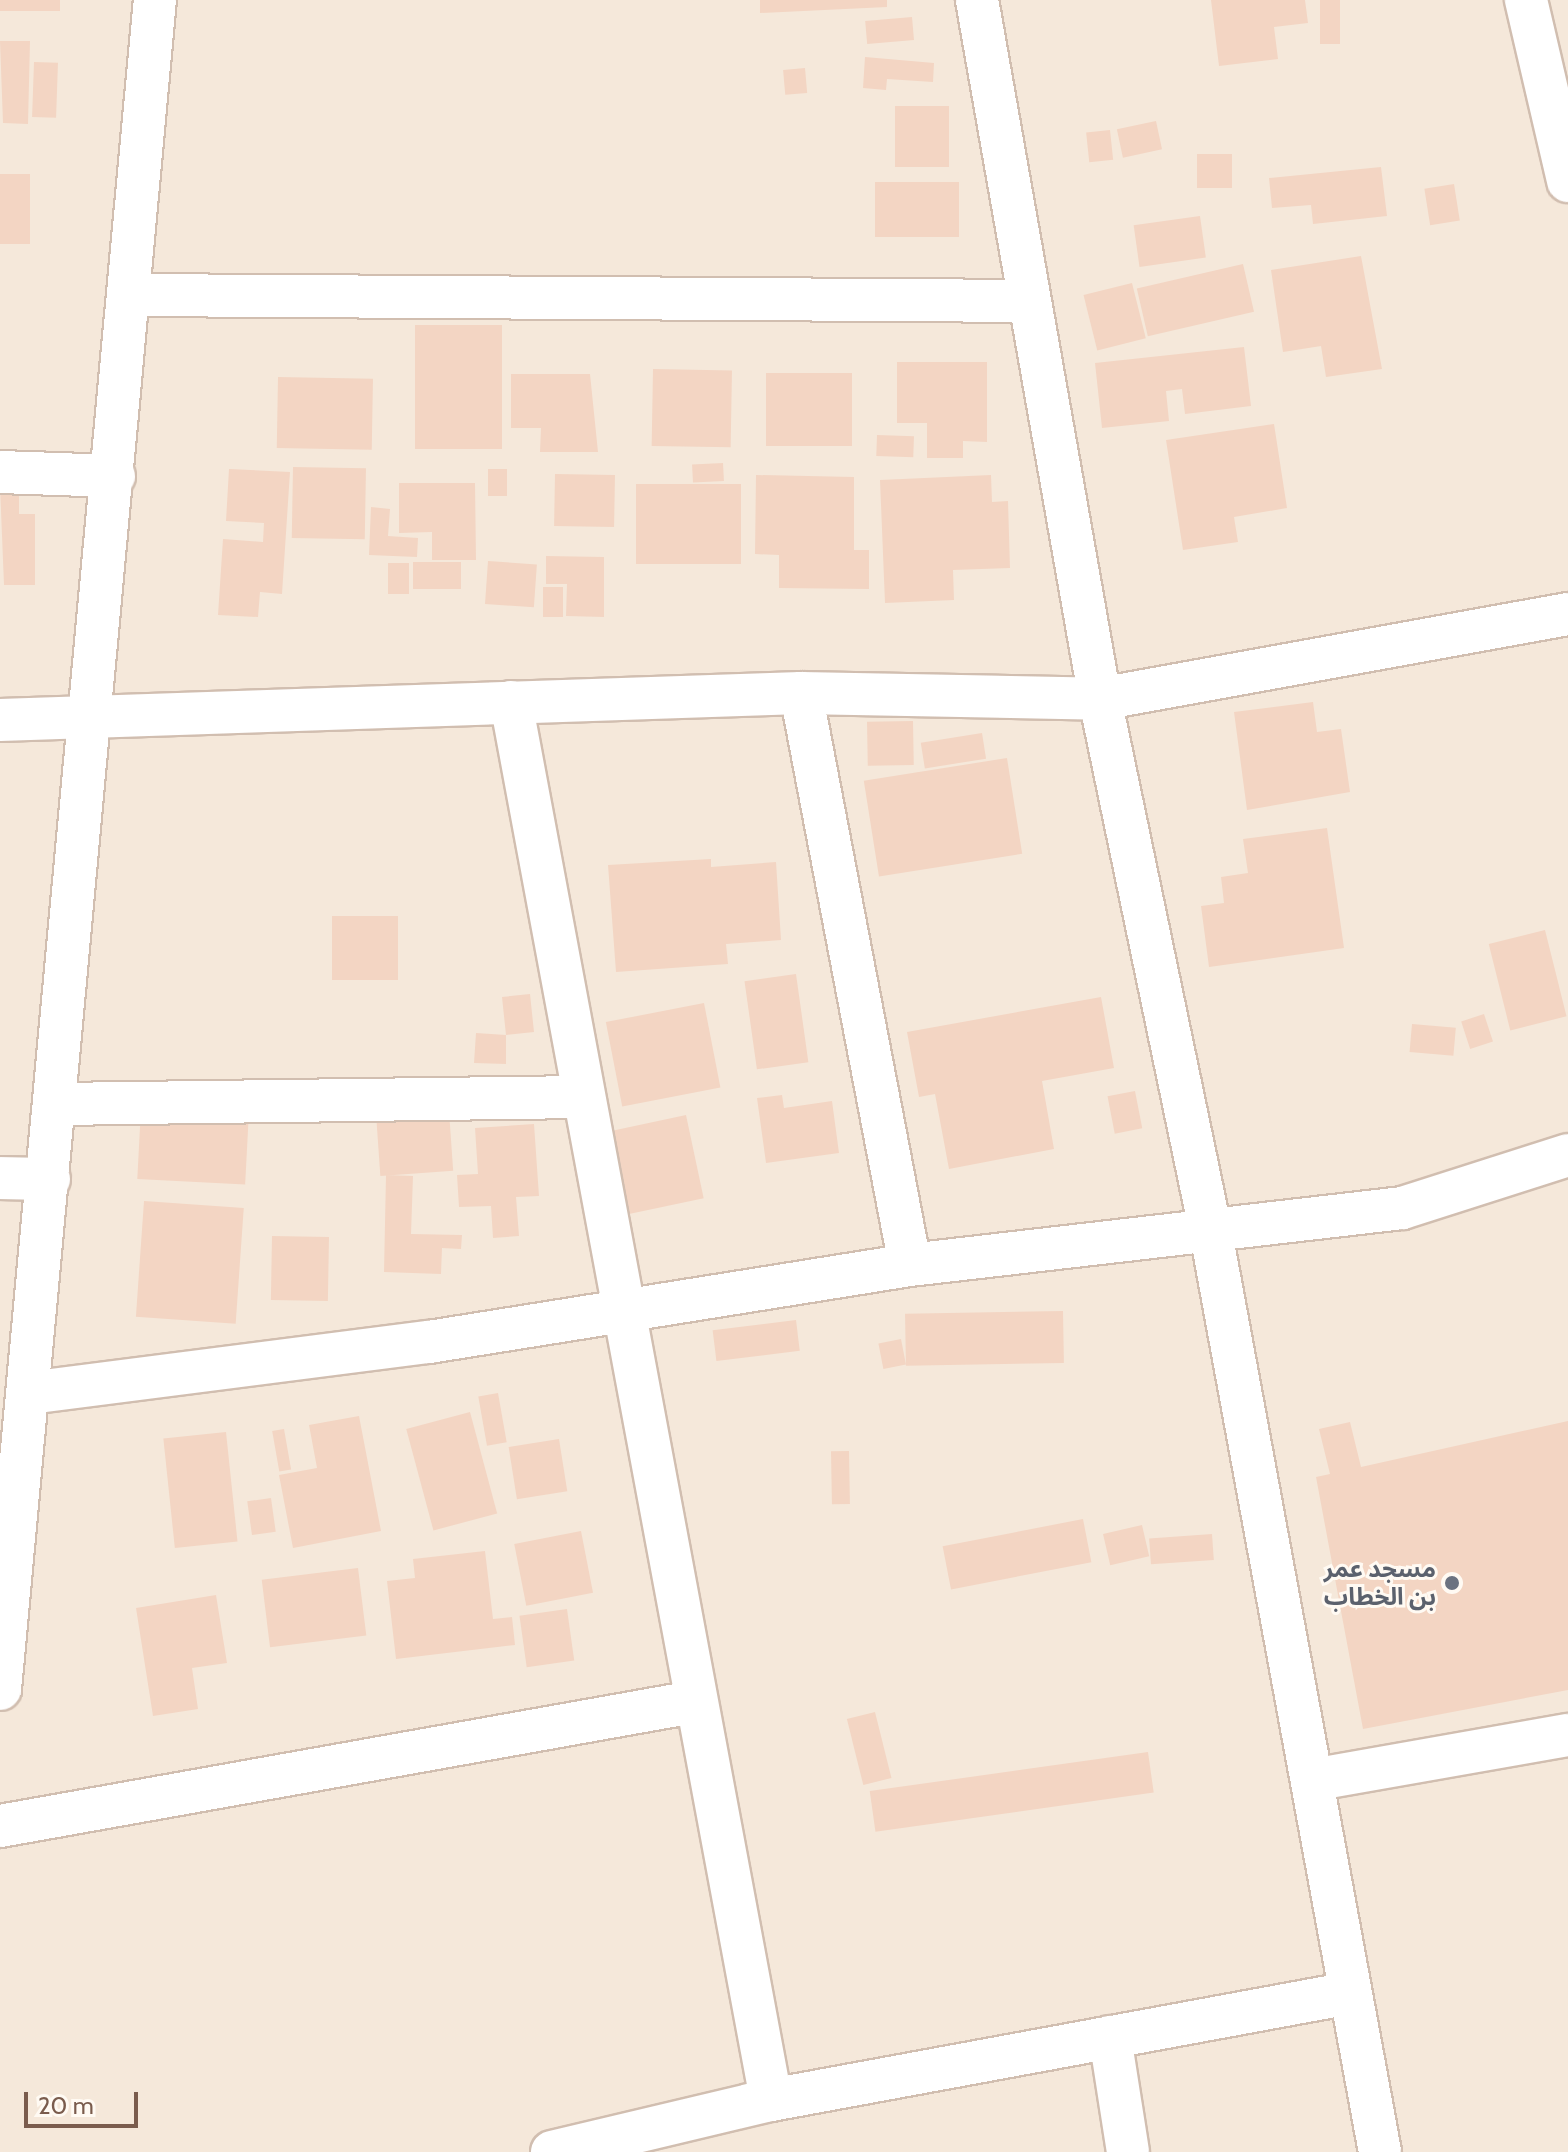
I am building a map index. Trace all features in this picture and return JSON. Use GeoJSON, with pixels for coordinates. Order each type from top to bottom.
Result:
{"type":"FeatureCollection","features":[{"type":"Feature","properties":{"kind":"street"},"geometry":{"type":"LineString","coordinates":[[0,1689],[94,719],[155,0]]}},
{"type":"Feature","properties":{"kind":"street"},"geometry":{"type":"LineString","coordinates":[[977,0],[1027,301],[1100,699],[1211,1233],[1380,2152]]}},
{"type":"Feature","properties":{"kind":"street"},"geometry":{"type":"LineString","coordinates":[[1526,0],[1568,181]]}},
{"type":"Feature","properties":{"kind":"street"},"geometry":{"type":"LineString","coordinates":[[132,295],[1027,301]]}},
{"type":"Feature","properties":{"kind":"street"},"geometry":{"type":"LineString","coordinates":[[0,472],[114,476]]}},
{"type":"Feature","properties":{"kind":"street"},"geometry":{"type":"LineString","coordinates":[[0,720],[801,693],[1100,699],[1568,614]]}},
{"type":"Feature","properties":{"kind":"street"},"geometry":{"type":"LineString","coordinates":[[801,693],[910,1265]]}},
{"type":"Feature","properties":{"kind":"street"},"geometry":{"type":"LineString","coordinates":[[511,702],[581,1097],[626,1309],[693,1702],[771,2100]]}},
{"type":"Feature","properties":{"kind":"street"},"geometry":{"type":"LineString","coordinates":[[56,1104],[581,1097]]}},
{"type":"Feature","properties":{"kind":"street"},"geometry":{"type":"LineString","coordinates":[[29,1393],[626,1309],[910,1265],[1211,1233],[1402,1208],[1568,1155]]}},
{"type":"Feature","properties":{"kind":"street"},"geometry":{"type":"LineString","coordinates":[[0,1178],[49,1179]]}},
{"type":"Feature","properties":{"kind":"street"},"geometry":{"type":"LineString","coordinates":[[0,1826],[693,1702]]}},
{"type":"Feature","properties":{"kind":"street"},"geometry":{"type":"LineString","coordinates":[[1312,1780],[1568,1735]]}},
{"type":"Feature","properties":{"kind":"street"},"geometry":{"type":"LineString","coordinates":[[552,2152],[771,2100],[1350,1993]]}},
{"type":"Feature","properties":{"kind":"street"},"geometry":{"type":"LineString","coordinates":[[1110,2037],[1128,2152]]}},
{"type":"Feature","properties":{"kind":"shaded area"},"geometry":{"type":"Polygon","coordinates":[[[0,0],[1568,0],[1568,2152],[0,2152],[0,0]]]}},
{"type":"Feature","properties":{"kind":"building"},"geometry":{"type":"Polygon","coordinates":[[[0,0],[60,0],[60,11],[0,11],[0,0]]]}},
{"type":"Feature","properties":{"kind":"building"},"geometry":{"type":"Polygon","coordinates":[[[760,0],[887,0],[887,7],[760,13],[760,0]]]}},
{"type":"Feature","properties":{"kind":"building"},"geometry":{"type":"Polygon","coordinates":[[[1211,0],[1305,0],[1308,23],[1274,27],[1278,59],[1219,66],[1211,0]]]}},
{"type":"Feature","properties":{"kind":"building"},"geometry":{"type":"Polygon","coordinates":[[[1320,0],[1340,0],[1340,44],[1320,44],[1320,0]]]}},
{"type":"Feature","properties":{"kind":"building"},"geometry":{"type":"Polygon","coordinates":[[[912,17],[914,40],[867,44],[865,21],[912,17]]]}},
{"type":"Feature","properties":{"kind":"building"},"geometry":{"type":"Polygon","coordinates":[[[0,41],[30,41],[28,124],[3,123],[0,41]]]}},
{"type":"Feature","properties":{"kind":"building"},"geometry":{"type":"Polygon","coordinates":[[[865,57],[934,63],[933,82],[887,79],[886,90],[863,88],[865,57]]]}},
{"type":"Feature","properties":{"kind":"building"},"geometry":{"type":"Polygon","coordinates":[[[34,62],[58,63],[56,118],[32,117],[34,62]]]}},
{"type":"Feature","properties":{"kind":"building"},"geometry":{"type":"Polygon","coordinates":[[[805,68],[807,93],[785,95],[783,70],[805,68]]]}},
{"type":"Feature","properties":{"kind":"building"},"geometry":{"type":"Polygon","coordinates":[[[895,106],[949,106],[949,167],[895,167],[895,106]]]}},
{"type":"Feature","properties":{"kind":"building"},"geometry":{"type":"Polygon","coordinates":[[[1156,121],[1162,149],[1123,158],[1117,129],[1156,121]]]}},
{"type":"Feature","properties":{"kind":"building"},"geometry":{"type":"Polygon","coordinates":[[[1110,130],[1113,160],[1089,162],[1086,133],[1110,130]]]}},
{"type":"Feature","properties":{"kind":"building"},"geometry":{"type":"Polygon","coordinates":[[[1197,154],[1232,154],[1232,188],[1197,188],[1197,154]]]}},
{"type":"Feature","properties":{"kind":"building"},"geometry":{"type":"Polygon","coordinates":[[[1381,167],[1387,216],[1313,224],[1311,205],[1272,208],[1269,178],[1381,167]]]}},
{"type":"Feature","properties":{"kind":"building"},"geometry":{"type":"Polygon","coordinates":[[[0,174],[30,174],[30,244],[0,244],[0,174]]]}},
{"type":"Feature","properties":{"kind":"building"},"geometry":{"type":"Polygon","coordinates":[[[875,182],[959,182],[959,237],[875,237],[875,182]]]}},
{"type":"Feature","properties":{"kind":"building"},"geometry":{"type":"Polygon","coordinates":[[[1454,184],[1460,221],[1430,225],[1424,189],[1454,184]]]}},
{"type":"Feature","properties":{"kind":"building"},"geometry":{"type":"Polygon","coordinates":[[[1200,216],[1206,258],[1139,267],[1134,225],[1200,216]]]}},
{"type":"Feature","properties":{"kind":"building"},"geometry":{"type":"Polygon","coordinates":[[[1361,256],[1382,369],[1326,377],[1321,346],[1283,352],[1271,270],[1361,256]]]}},
{"type":"Feature","properties":{"kind":"building"},"geometry":{"type":"Polygon","coordinates":[[[1243,264],[1254,312],[1148,336],[1137,289],[1243,264]]]}},
{"type":"Feature","properties":{"kind":"building"},"geometry":{"type":"Polygon","coordinates":[[[1132,283],[1146,338],[1097,350],[1083,295],[1132,283]]]}},
{"type":"Feature","properties":{"kind":"building"},"geometry":{"type":"Polygon","coordinates":[[[415,325],[502,325],[502,449],[415,449],[415,325]]]}},
{"type":"Feature","properties":{"kind":"building"},"geometry":{"type":"Polygon","coordinates":[[[1244,347],[1251,406],[1185,414],[1182,389],[1166,391],[1169,421],[1102,428],[1095,363],[1244,347]]]}},
{"type":"Feature","properties":{"kind":"building"},"geometry":{"type":"Polygon","coordinates":[[[897,362],[987,362],[987,442],[963,441],[963,458],[927,458],[927,423],[897,423],[897,362]]]}},
{"type":"Feature","properties":{"kind":"building"},"geometry":{"type":"Polygon","coordinates":[[[653,369],[732,370],[731,447],[652,446],[653,369]]]}},
{"type":"Feature","properties":{"kind":"building"},"geometry":{"type":"Polygon","coordinates":[[[766,373],[852,373],[852,446],[766,446],[766,373]]]}},
{"type":"Feature","properties":{"kind":"building"},"geometry":{"type":"Polygon","coordinates":[[[511,374],[590,374],[598,452],[540,452],[541,428],[511,428],[511,374]]]}},
{"type":"Feature","properties":{"kind":"building"},"geometry":{"type":"Polygon","coordinates":[[[278,377],[373,379],[372,450],[277,448],[278,377]]]}},
{"type":"Feature","properties":{"kind":"building"},"geometry":{"type":"Polygon","coordinates":[[[1274,424],[1287,508],[1234,517],[1238,542],[1183,550],[1166,440],[1274,424]]]}},
{"type":"Feature","properties":{"kind":"building"},"geometry":{"type":"Polygon","coordinates":[[[877,435],[914,436],[913,457],[876,456],[877,435]]]}},
{"type":"Feature","properties":{"kind":"building"},"geometry":{"type":"Polygon","coordinates":[[[723,463],[724,481],[693,483],[692,465],[723,463]]]}},
{"type":"Feature","properties":{"kind":"building"},"geometry":{"type":"Polygon","coordinates":[[[293,467],[366,468],[365,539],[292,538],[293,467]]]}},
{"type":"Feature","properties":{"kind":"building"},"geometry":{"type":"Polygon","coordinates":[[[229,469],[290,472],[282,594],[260,592],[258,617],[218,615],[223,539],[263,542],[264,523],[226,521],[229,469]]]}},
{"type":"Feature","properties":{"kind":"building"},"geometry":{"type":"Polygon","coordinates":[[[488,469],[507,469],[507,496],[488,496],[488,469]]]}},
{"type":"Feature","properties":{"kind":"building"},"geometry":{"type":"Polygon","coordinates":[[[555,474],[615,475],[614,527],[554,526],[555,474]]]}},
{"type":"Feature","properties":{"kind":"building"},"geometry":{"type":"Polygon","coordinates":[[[756,475],[854,477],[854,550],[869,550],[869,589],[779,588],[779,555],[755,554],[756,475]]]}},
{"type":"Feature","properties":{"kind":"building"},"geometry":{"type":"Polygon","coordinates":[[[991,475],[992,502],[1008,501],[1010,568],[953,570],[954,600],[885,603],[880,480],[991,475]]]}},
{"type":"Feature","properties":{"kind":"building"},"geometry":{"type":"Polygon","coordinates":[[[399,483],[475,483],[476,560],[432,560],[432,532],[399,533],[399,483]]]}},
{"type":"Feature","properties":{"kind":"building"},"geometry":{"type":"Polygon","coordinates":[[[636,484],[741,484],[741,564],[636,564],[636,484]]]}},
{"type":"Feature","properties":{"kind":"building"},"geometry":{"type":"Polygon","coordinates":[[[0,486],[19,486],[19,514],[35,514],[35,585],[4,585],[0,486]]]}},
{"type":"Feature","properties":{"kind":"building"},"geometry":{"type":"Polygon","coordinates":[[[371,507],[390,509],[388,536],[418,538],[417,557],[369,555],[371,507]]]}},
{"type":"Feature","properties":{"kind":"building"},"geometry":{"type":"Polygon","coordinates":[[[546,556],[604,557],[604,617],[566,616],[567,584],[546,584],[546,556]]]}},
{"type":"Feature","properties":{"kind":"building"},"geometry":{"type":"Polygon","coordinates":[[[488,561],[537,564],[534,607],[485,604],[488,561]]]}},
{"type":"Feature","properties":{"kind":"building"},"geometry":{"type":"Polygon","coordinates":[[[413,562],[461,562],[461,589],[413,589],[413,562]]]}},
{"type":"Feature","properties":{"kind":"building"},"geometry":{"type":"Polygon","coordinates":[[[388,563],[409,563],[409,594],[388,594],[388,563]]]}},
{"type":"Feature","properties":{"kind":"building"},"geometry":{"type":"Polygon","coordinates":[[[543,587],[563,587],[563,617],[543,617],[543,587]]]}},
{"type":"Feature","properties":{"kind":"building"},"geometry":{"type":"Polygon","coordinates":[[[1313,702],[1317,732],[1341,729],[1350,792],[1247,810],[1234,712],[1313,702]]]}},
{"type":"Feature","properties":{"kind":"building"},"geometry":{"type":"Polygon","coordinates":[[[913,721],[914,765],[868,766],[867,722],[913,721]]]}},
{"type":"Feature","properties":{"kind":"building"},"geometry":{"type":"Polygon","coordinates":[[[982,733],[986,759],[925,768],[921,743],[982,733]]]}},
{"type":"Feature","properties":{"kind":"building"},"geometry":{"type":"Polygon","coordinates":[[[1007,758],[1022,854],[879,876],[864,781],[1007,758]]]}},
{"type":"Feature","properties":{"kind":"building"},"geometry":{"type":"Polygon","coordinates":[[[1327,828],[1344,948],[1209,967],[1201,906],[1224,903],[1221,877],[1248,873],[1243,839],[1327,828]]]}},
{"type":"Feature","properties":{"kind":"building"},"geometry":{"type":"Polygon","coordinates":[[[711,859],[711,867],[776,862],[781,940],[726,944],[728,964],[616,972],[608,865],[711,859]]]}},
{"type":"Feature","properties":{"kind":"building"},"geometry":{"type":"Polygon","coordinates":[[[332,916],[398,916],[398,980],[332,980],[332,916]]]}},
{"type":"Feature","properties":{"kind":"building"},"geometry":{"type":"Polygon","coordinates":[[[1545,930],[1567,1016],[1510,1030],[1489,944],[1545,930]]]}},
{"type":"Feature","properties":{"kind":"building"},"geometry":{"type":"Polygon","coordinates":[[[796,974],[808,1062],[757,1069],[745,981],[796,974]]]}},
{"type":"Feature","properties":{"kind":"building"},"geometry":{"type":"Polygon","coordinates":[[[530,994],[534,1032],[506,1035],[502,997],[530,994]]]}},
{"type":"Feature","properties":{"kind":"building"},"geometry":{"type":"Polygon","coordinates":[[[1101,997],[1114,1068],[1042,1081],[1054,1149],[949,1169],[935,1094],[919,1097],[907,1032],[1101,997]]]}},
{"type":"Feature","properties":{"kind":"building"},"geometry":{"type":"Polygon","coordinates":[[[704,1003],[720,1087],[622,1107],[606,1022],[704,1003]]]}},
{"type":"Feature","properties":{"kind":"building"},"geometry":{"type":"Polygon","coordinates":[[[1484,1014],[1493,1042],[1470,1049],[1461,1021],[1484,1014]]]}},
{"type":"Feature","properties":{"kind":"building"},"geometry":{"type":"Polygon","coordinates":[[[1412,1024],[1456,1028],[1453,1056],[1410,1052],[1412,1024]]]}},
{"type":"Feature","properties":{"kind":"building"},"geometry":{"type":"Polygon","coordinates":[[[476,1033],[506,1035],[506,1064],[474,1063],[476,1033]]]}},
{"type":"Feature","properties":{"kind":"building"},"geometry":{"type":"Polygon","coordinates":[[[1135,1091],[1142,1128],[1115,1134],[1108,1096],[1135,1091]]]}},
{"type":"Feature","properties":{"kind":"building"},"geometry":{"type":"Polygon","coordinates":[[[782,1095],[784,1108],[832,1101],[839,1153],[766,1163],[757,1098],[782,1095]]]}},
{"type":"Feature","properties":{"kind":"building"},"geometry":{"type":"Polygon","coordinates":[[[141,1108],[249,1114],[245,1185],[137,1179],[141,1108]]]}},
{"type":"Feature","properties":{"kind":"building"},"geometry":{"type":"Polygon","coordinates":[[[449,1111],[453,1171],[380,1176],[376,1116],[449,1111]]]}},
{"type":"Feature","properties":{"kind":"building"},"geometry":{"type":"Polygon","coordinates":[[[686,1115],[704,1198],[614,1217],[596,1134],[686,1115]]]}},
{"type":"Feature","properties":{"kind":"building"},"geometry":{"type":"Polygon","coordinates":[[[534,1124],[539,1196],[516,1197],[519,1236],[493,1238],[491,1206],[459,1207],[457,1175],[478,1174],[475,1128],[534,1124]]]}},
{"type":"Feature","properties":{"kind":"building"},"geometry":{"type":"Polygon","coordinates":[[[386,1175],[413,1176],[411,1234],[462,1235],[461,1249],[442,1248],[441,1274],[384,1272],[386,1175]]]}},
{"type":"Feature","properties":{"kind":"building"},"geometry":{"type":"Polygon","coordinates":[[[144,1201],[244,1208],[236,1324],[136,1317],[144,1201]]]}},
{"type":"Feature","properties":{"kind":"building"},"geometry":{"type":"Polygon","coordinates":[[[272,1236],[329,1237],[328,1301],[271,1300],[272,1236]]]}},
{"type":"Feature","properties":{"kind":"building"},"geometry":{"type":"Polygon","coordinates":[[[1063,1311],[1064,1363],[906,1366],[905,1314],[1063,1311]]]}},
{"type":"Feature","properties":{"kind":"building"},"geometry":{"type":"Polygon","coordinates":[[[796,1320],[800,1351],[716,1361],[713,1330],[796,1320]]]}},
{"type":"Feature","properties":{"kind":"building"},"geometry":{"type":"Polygon","coordinates":[[[901,1339],[906,1365],[883,1369],[878,1343],[901,1339]]]}},
{"type":"Feature","properties":{"kind":"building"},"geometry":{"type":"Polygon","coordinates":[[[498,1393],[507,1442],[487,1446],[478,1396],[498,1393]]]}},
{"type":"Feature","properties":{"kind":"building"},"geometry":{"type":"Polygon","coordinates":[[[470,1412],[497,1513],[433,1531],[406,1429],[470,1412]]]}},
{"type":"Feature","properties":{"kind":"building"},"geometry":{"type":"Polygon","coordinates":[[[359,1416],[381,1531],[293,1548],[279,1475],[317,1468],[309,1425],[359,1416]]]}},
{"type":"Feature","properties":{"kind":"building","name":"مسجد عمر بن الخطاب"},"geometry":{"type":"Polygon","coordinates":[[[1568,1421],[1568,1690],[1363,1729],[1316,1477],[1330,1474],[1319,1429],[1350,1422],[1361,1467],[1568,1421]]]}},
{"type":"Feature","properties":{"kind":"building"},"geometry":{"type":"Polygon","coordinates":[[[284,1429],[291,1469],[279,1471],[272,1431],[284,1429]]]}},
{"type":"Feature","properties":{"kind":"building"},"geometry":{"type":"Polygon","coordinates":[[[226,1432],[237,1541],[175,1548],[163,1439],[226,1432]]]}},
{"type":"Feature","properties":{"kind":"building"},"geometry":{"type":"Polygon","coordinates":[[[559,1439],[567,1491],[517,1499],[509,1447],[559,1439]]]}},
{"type":"Feature","properties":{"kind":"building"},"geometry":{"type":"Polygon","coordinates":[[[831,1451],[849,1451],[850,1504],[832,1504],[831,1451]]]}},
{"type":"Feature","properties":{"kind":"building"},"geometry":{"type":"Polygon","coordinates":[[[271,1498],[276,1532],[252,1535],[247,1501],[271,1498]]]}},
{"type":"Feature","properties":{"kind":"building"},"geometry":{"type":"Polygon","coordinates":[[[1083,1519],[1091,1562],[951,1589],[943,1546],[1083,1519]]]}},
{"type":"Feature","properties":{"kind":"building"},"geometry":{"type":"Polygon","coordinates":[[[1142,1525],[1149,1556],[1110,1565],[1103,1534],[1142,1525]]]}},
{"type":"Feature","properties":{"kind":"building"},"geometry":{"type":"Polygon","coordinates":[[[581,1531],[593,1593],[526,1606],[514,1544],[581,1531]]]}},
{"type":"Feature","properties":{"kind":"building"},"geometry":{"type":"Polygon","coordinates":[[[1212,1534],[1214,1560],[1151,1564],[1149,1538],[1212,1534]]]}},
{"type":"Feature","properties":{"kind":"building"},"geometry":{"type":"Polygon","coordinates":[[[485,1551],[493,1619],[512,1617],[515,1645],[396,1659],[387,1581],[415,1578],[413,1559],[485,1551]]]}},
{"type":"Feature","properties":{"kind":"building"},"geometry":{"type":"Polygon","coordinates":[[[358,1568],[366,1635],[270,1647],[262,1580],[358,1568]]]}},
{"type":"Feature","properties":{"kind":"building"},"geometry":{"type":"Polygon","coordinates":[[[216,1595],[227,1663],[192,1668],[198,1709],[153,1716],[136,1608],[216,1595]]]}},
{"type":"Feature","properties":{"kind":"building"},"geometry":{"type":"Polygon","coordinates":[[[567,1609],[574,1660],[527,1667],[519,1616],[567,1609]]]}},
{"type":"Feature","properties":{"kind":"building"},"geometry":{"type":"Polygon","coordinates":[[[875,1712],[891,1778],[863,1785],[847,1719],[875,1712]]]}},
{"type":"Feature","properties":{"kind":"building"},"geometry":{"type":"Polygon","coordinates":[[[1148,1752],[1154,1793],[875,1832],[870,1791],[1148,1752]]]}},
{"type":"Feature","properties":{"kind":"place","name":"مسجد عمر بن الخطاب"},"geometry":{"type":"Point","coordinates":[1452,1583]}}]}
